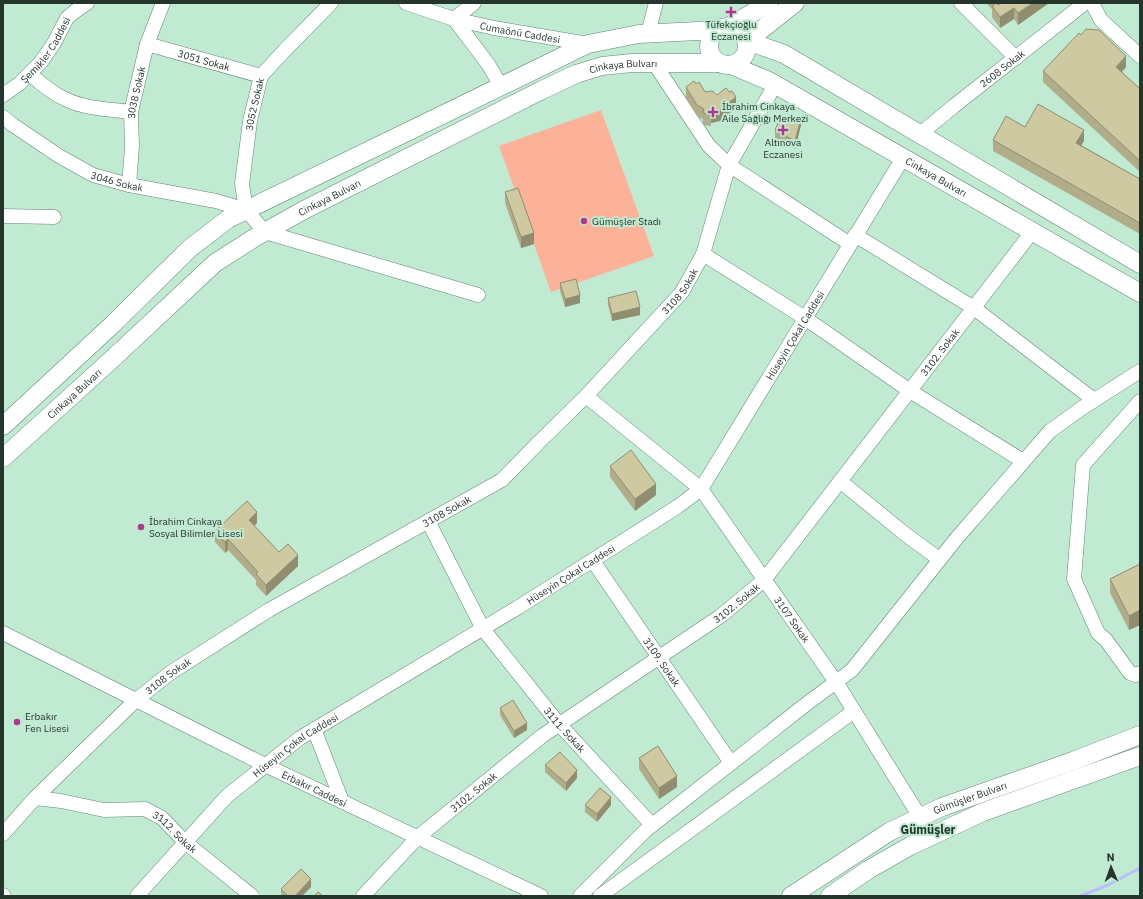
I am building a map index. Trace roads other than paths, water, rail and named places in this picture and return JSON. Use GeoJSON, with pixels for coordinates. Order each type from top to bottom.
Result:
{"type":"FeatureCollection","features":[{"type":"Feature","properties":{"kind":"main road"},"geometry":{"type":"LineString","coordinates":[[3,426],[113,324],[189,249],[228,219],[588,44],[648,33],[723,28],[736,28],[745,36],[748,47],[741,61],[725,64],[714,58],[710,53],[709,47],[712,34],[723,28],[770,3]]}},
{"type":"Feature","properties":{"kind":"main road"},"geometry":{"type":"LineString","coordinates":[[747,41],[795,3]]}},
{"type":"Feature","properties":{"kind":"main road"},"geometry":{"type":"LineString","coordinates":[[747,41],[784,54],[1140,264]]}},
{"type":"Feature","properties":{"kind":"main road","name":"Cinkaya Bulvarı"},"geometry":{"type":"LineString","coordinates":[[3,458],[110,362],[216,263],[265,232],[304,210],[542,90],[576,74],[602,66],[632,63],[725,64],[775,85],[1140,293]]}},
{"type":"Feature","properties":{"kind":"main road","name":"Gümüşler Bulvarı"},"geometry":{"type":"LineString","coordinates":[[791,896],[889,832],[942,807],[1073,761],[1140,735]]}},
{"type":"Feature","properties":{"kind":"main road","name":"Gümüşler Bulvarı"},"geometry":{"type":"LineString","coordinates":[[830,896],[868,870],[910,846],[983,812],[1140,756]]}},
{"type":"Feature","properties":{"kind":"street","name":"3038 Sokak"},"geometry":{"type":"LineString","coordinates":[[128,185],[132,147],[131,112],[147,44],[163,3]]}},
{"type":"Feature","properties":{"kind":"street","name":"3052 Sokak"},"geometry":{"type":"LineString","coordinates":[[246,210],[242,184],[250,121],[261,76],[331,3]]}},
{"type":"Feature","properties":{"kind":"street","name":"Cumaönü Caddesi"},"geometry":{"type":"LineString","coordinates":[[406,3],[454,19],[494,28],[588,44]]}},
{"type":"Feature","properties":{"kind":"street"},"geometry":{"type":"LineString","coordinates":[[454,19],[474,3]]}},
{"type":"Feature","properties":{"kind":"street"},"geometry":{"type":"LineString","coordinates":[[648,33],[656,3]]}},
{"type":"Feature","properties":{"kind":"street"},"geometry":{"type":"LineString","coordinates":[[962,3],[1016,58]]}},
{"type":"Feature","properties":{"kind":"street","name":"2608 Sokak"},"geometry":{"type":"LineString","coordinates":[[920,134],[1085,3]]}},
{"type":"Feature","properties":{"kind":"street"},"geometry":{"type":"LineString","coordinates":[[1092,3],[1101,20],[1140,56]]}},
{"type":"Feature","properties":{"kind":"street","name":"Şemikler Caddesi"},"geometry":{"type":"LineString","coordinates":[[3,95],[19,84],[41,62],[54,43],[67,18],[81,5]]}},
{"type":"Feature","properties":{"kind":"street","name":"Cumaönü Caddesi"},"geometry":{"type":"LineString","coordinates":[[454,19],[488,64],[501,86]]}},
{"type":"Feature","properties":{"kind":"street","name":"3051 Sokak"},"geometry":{"type":"LineString","coordinates":[[147,44],[261,76]]}},
{"type":"Feature","properties":{"kind":"street"},"geometry":{"type":"LineString","coordinates":[[654,63],[709,146],[729,165],[853,240],[974,308],[1094,400]]}},
{"type":"Feature","properties":{"kind":"street"},"geometry":{"type":"LineString","coordinates":[[30,74],[42,85],[65,99],[92,107],[131,112]]}},
{"type":"Feature","properties":{"kind":"street","name":"3108 Sokak"},"geometry":{"type":"LineString","coordinates":[[3,834],[35,798],[136,700],[170,673],[269,610],[502,480],[586,396],[682,292],[703,254],[729,165],[775,85]]}},
{"type":"Feature","properties":{"kind":"street","name":"3046 Sokak"},"geometry":{"type":"LineString","coordinates":[[3,116],[13,125],[59,156],[87,172],[110,181],[216,201],[246,210]]}},
{"type":"Feature","properties":{"kind":"street","name":"Hüseyin Çokal Caddesi"},"geometry":{"type":"LineString","coordinates":[[137,896],[227,796],[300,738],[483,629],[678,507],[702,489],[903,158]]}},
{"type":"Feature","properties":{"kind":"street"},"geometry":{"type":"LineString","coordinates":[[246,210],[265,232],[478,295]]}},
{"type":"Feature","properties":{"kind":"street"},"geometry":{"type":"LineString","coordinates":[[3,216],[54,217]]}},
{"type":"Feature","properties":{"kind":"street","name":"3102. Sokak"},"geometry":{"type":"LineString","coordinates":[[363,896],[418,837],[542,736],[722,615],[764,580],[1032,232]]}},
{"type":"Feature","properties":{"kind":"street"},"geometry":{"type":"LineString","coordinates":[[703,254],[805,318],[910,391],[1024,461]]}},
{"type":"Feature","properties":{"kind":"street"},"geometry":{"type":"LineString","coordinates":[[580,896],[652,825],[852,670],[939,559],[1050,431],[1094,400],[1140,371]]}},
{"type":"Feature","properties":{"kind":"street","name":"3107 Sokak"},"geometry":{"type":"LineString","coordinates":[[586,396],[702,489],[836,682],[920,818]]}},
{"type":"Feature","properties":{"kind":"street"},"geometry":{"type":"LineString","coordinates":[[1140,401],[1083,465],[1074,579],[1098,633],[1106,640],[1130,673],[1133,675],[1140,674]]}},
{"type":"Feature","properties":{"kind":"street"},"geometry":{"type":"LineString","coordinates":[[840,481],[905,534],[939,559]]}},
{"type":"Feature","properties":{"kind":"street","name":"3111. Sokak"},"geometry":{"type":"LineString","coordinates":[[428,521],[483,629],[559,724],[652,825]]}},
{"type":"Feature","properties":{"kind":"street","name":"3109. Sokak"},"geometry":{"type":"LineString","coordinates":[[592,561],[731,763]]}},
{"type":"Feature","properties":{"kind":"street","name":"Erbakır Caddesi"},"geometry":{"type":"LineString","coordinates":[[3,633],[265,765],[541,896]]}},
{"type":"Feature","properties":{"kind":"street"},"geometry":{"type":"LineString","coordinates":[[600,896],[618,890],[854,711]]}},
{"type":"Feature","properties":{"kind":"street"},"geometry":{"type":"LineString","coordinates":[[314,729],[342,801]]}},
{"type":"Feature","properties":{"kind":"street","name":"3112. Sokak"},"geometry":{"type":"LineString","coordinates":[[35,798],[61,801],[104,810],[145,809],[162,818],[185,842],[252,896]]}},
{"type":"Feature","properties":{"kind":"waterway"},"geometry":{"type":"LineString","coordinates":[[1080,896],[1108,885],[1140,868]]}},
{"type":"Feature","properties":{"kind":"place","name":"Tüfekçioğlu Eczanesi"},"geometry":{"type":"Point","coordinates":[731,12]}},
{"type":"Feature","properties":{"kind":"place","name":"İbrahim Cinkaya Aile Sağlığı Merkezi"},"geometry":{"type":"Point","coordinates":[713,112]}},
{"type":"Feature","properties":{"kind":"place","name":"Altınova Eczanesi"},"geometry":{"type":"Point","coordinates":[783,130]}},
{"type":"Feature","properties":{"kind":"place","name":"Gümüşler Stadı"},"geometry":{"type":"Point","coordinates":[584,221]}},
{"type":"Feature","properties":{"kind":"place","name":"İbrahim Cinkaya Sosyal Bilimler Lisesi"},"geometry":{"type":"Point","coordinates":[141,527]}},
{"type":"Feature","properties":{"kind":"place","name":"Erbakır Fen Lisesi"},"geometry":{"type":"Point","coordinates":[17,722]}},
{"type":"Feature","properties":{"kind":"district","name":"Gümüşler"},"geometry":{"type":"Point","coordinates":[928,829]}}]}
